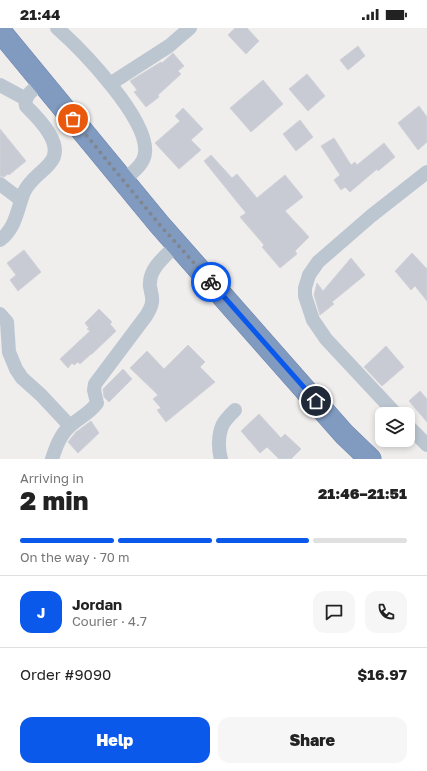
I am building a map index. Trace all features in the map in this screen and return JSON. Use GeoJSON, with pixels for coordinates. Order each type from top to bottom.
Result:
{"type":"FeatureCollection","features":[{"type":"Feature","properties":{"kind":"highway"},"geometry":{"type":"LineString","coordinates":[[0,31],[123,181],[177,244],[344,434],[370,459]]}},
{"type":"Feature","properties":{"kind":"street"},"geometry":{"type":"LineString","coordinates":[[57,28],[75,43],[110,84],[132,113],[140,129],[145,144],[145,154],[142,162],[123,181]]}},
{"type":"Feature","properties":{"kind":"street"},"geometry":{"type":"LineString","coordinates":[[110,84],[169,46],[190,28]]}},
{"type":"Feature","properties":{"kind":"street"},"geometry":{"type":"LineString","coordinates":[[0,240],[12,228],[21,200],[28,185],[51,162],[54,153],[51,134],[26,106],[26,99],[29,94],[42,82]]}},
{"type":"Feature","properties":{"kind":"street"},"geometry":{"type":"LineString","coordinates":[[0,85],[26,99]]}},
{"type":"Feature","properties":{"kind":"street"},"geometry":{"type":"LineString","coordinates":[[389,407],[326,339],[313,320],[305,288],[309,275],[318,262],[371,216],[427,172]]}},
{"type":"Feature","properties":{"kind":"street"},"geometry":{"type":"LineString","coordinates":[[0,184],[21,200]]}},
{"type":"Feature","properties":{"kind":"street"},"geometry":{"type":"LineString","coordinates":[[52,459],[59,439],[70,426],[97,403],[94,390],[95,384],[152,306],[153,301],[150,284],[153,272],[160,261],[177,244]]}},
{"type":"Feature","properties":{"kind":"street"},"geometry":{"type":"LineString","coordinates":[[0,314],[7,322],[9,352],[16,369],[22,378],[41,395],[70,426]]}},
{"type":"Feature","properties":{"kind":"street"},"geometry":{"type":"LineString","coordinates":[[222,459],[219,446],[221,430],[223,423],[235,410]]}},
{"type":"Feature","properties":{"kind":"street"},"geometry":{"type":"LineString","coordinates":[[415,433],[427,445]]}},
{"type":"Feature","properties":{"kind":"building"},"geometry":{"type":"Polygon","coordinates":[[[235,28],[247,28],[259,41],[246,54],[228,35],[235,28]]]}},
{"type":"Feature","properties":{"kind":"building"},"geometry":{"type":"Polygon","coordinates":[[[358,46],[365,56],[348,70],[340,60],[358,46]]]}},
{"type":"Feature","properties":{"kind":"building"},"geometry":{"type":"Polygon","coordinates":[[[173,53],[184,66],[178,71],[181,74],[158,95],[159,97],[146,107],[134,92],[137,90],[130,81],[161,62],[162,63],[173,53]]]}},
{"type":"Feature","properties":{"kind":"building"},"geometry":{"type":"Polygon","coordinates":[[[307,74],[325,96],[308,111],[289,89],[307,74]]]}},
{"type":"Feature","properties":{"kind":"building"},"geometry":{"type":"Polygon","coordinates":[[[263,80],[283,104],[251,132],[230,108],[263,80]]]}},
{"type":"Feature","properties":{"kind":"building"},"geometry":{"type":"Polygon","coordinates":[[[419,106],[427,117],[427,142],[418,150],[398,123],[419,106]]]}},
{"type":"Feature","properties":{"kind":"building"},"geometry":{"type":"Polygon","coordinates":[[[183,108],[203,129],[191,140],[201,150],[179,169],[155,143],[180,121],[175,116],[183,108]]]}},
{"type":"Feature","properties":{"kind":"building"},"geometry":{"type":"Polygon","coordinates":[[[300,120],[313,137],[296,151],[283,134],[300,120]]]}},
{"type":"Feature","properties":{"kind":"building"},"geometry":{"type":"Polygon","coordinates":[[[0,129],[26,161],[9,175],[8,174],[4,177],[0,176],[0,129]]]}},
{"type":"Feature","properties":{"kind":"building"},"geometry":{"type":"Polygon","coordinates":[[[334,138],[351,165],[355,162],[357,165],[384,143],[395,157],[378,171],[377,169],[350,192],[345,187],[341,190],[334,180],[340,175],[321,146],[334,138]]]}},
{"type":"Feature","properties":{"kind":"building"},"geometry":{"type":"Polygon","coordinates":[[[211,155],[232,178],[237,174],[257,198],[285,175],[303,197],[285,211],[309,237],[295,251],[297,254],[280,268],[262,247],[264,245],[240,217],[246,213],[204,161],[211,155]]]}},
{"type":"Feature","properties":{"kind":"building"},"geometry":{"type":"Polygon","coordinates":[[[24,250],[41,272],[18,291],[10,280],[16,275],[7,263],[24,250]]]}},
{"type":"Feature","properties":{"kind":"building"},"geometry":{"type":"Polygon","coordinates":[[[412,253],[427,269],[427,301],[415,286],[411,290],[395,271],[412,253]]]}},
{"type":"Feature","properties":{"kind":"building"},"geometry":{"type":"Polygon","coordinates":[[[351,258],[365,275],[332,302],[334,304],[320,315],[314,295],[317,283],[323,291],[351,258]]]}},
{"type":"Feature","properties":{"kind":"building"},"geometry":{"type":"Polygon","coordinates":[[[99,309],[112,322],[110,324],[116,331],[80,364],[78,362],[74,365],[72,363],[68,368],[60,359],[90,331],[87,329],[89,328],[85,323],[99,309]]]}},
{"type":"Feature","properties":{"kind":"building"},"geometry":{"type":"Polygon","coordinates":[[[188,345],[205,362],[200,367],[215,382],[166,422],[157,410],[161,408],[153,399],[158,395],[130,368],[147,351],[164,369],[188,345]]]}},
{"type":"Feature","properties":{"kind":"building"},"geometry":{"type":"Polygon","coordinates":[[[386,346],[404,367],[382,386],[364,367],[386,346]]]}},
{"type":"Feature","properties":{"kind":"building"},"geometry":{"type":"Polygon","coordinates":[[[123,369],[132,379],[109,402],[104,397],[103,389],[123,369]]]}},
{"type":"Feature","properties":{"kind":"building"},"geometry":{"type":"Polygon","coordinates":[[[420,391],[427,399],[427,422],[415,407],[409,401],[420,391]]]}},
{"type":"Feature","properties":{"kind":"building"},"geometry":{"type":"Polygon","coordinates":[[[259,414],[281,438],[285,434],[301,449],[291,459],[279,459],[267,447],[260,453],[241,431],[259,414]]]}},
{"type":"Feature","properties":{"kind":"building"},"geometry":{"type":"Polygon","coordinates":[[[91,421],[99,433],[78,453],[68,442],[76,432],[91,421]]]}},
{"type":"Feature","properties":{"kind":"way so far"},"geometry":{"type":"LineString","coordinates":[[73,119],[159,224],[211,282]]}},
{"type":"Feature","properties":{"kind":"route"},"geometry":{"type":"LineString","coordinates":[[211,282],[316,401]]}}]}
